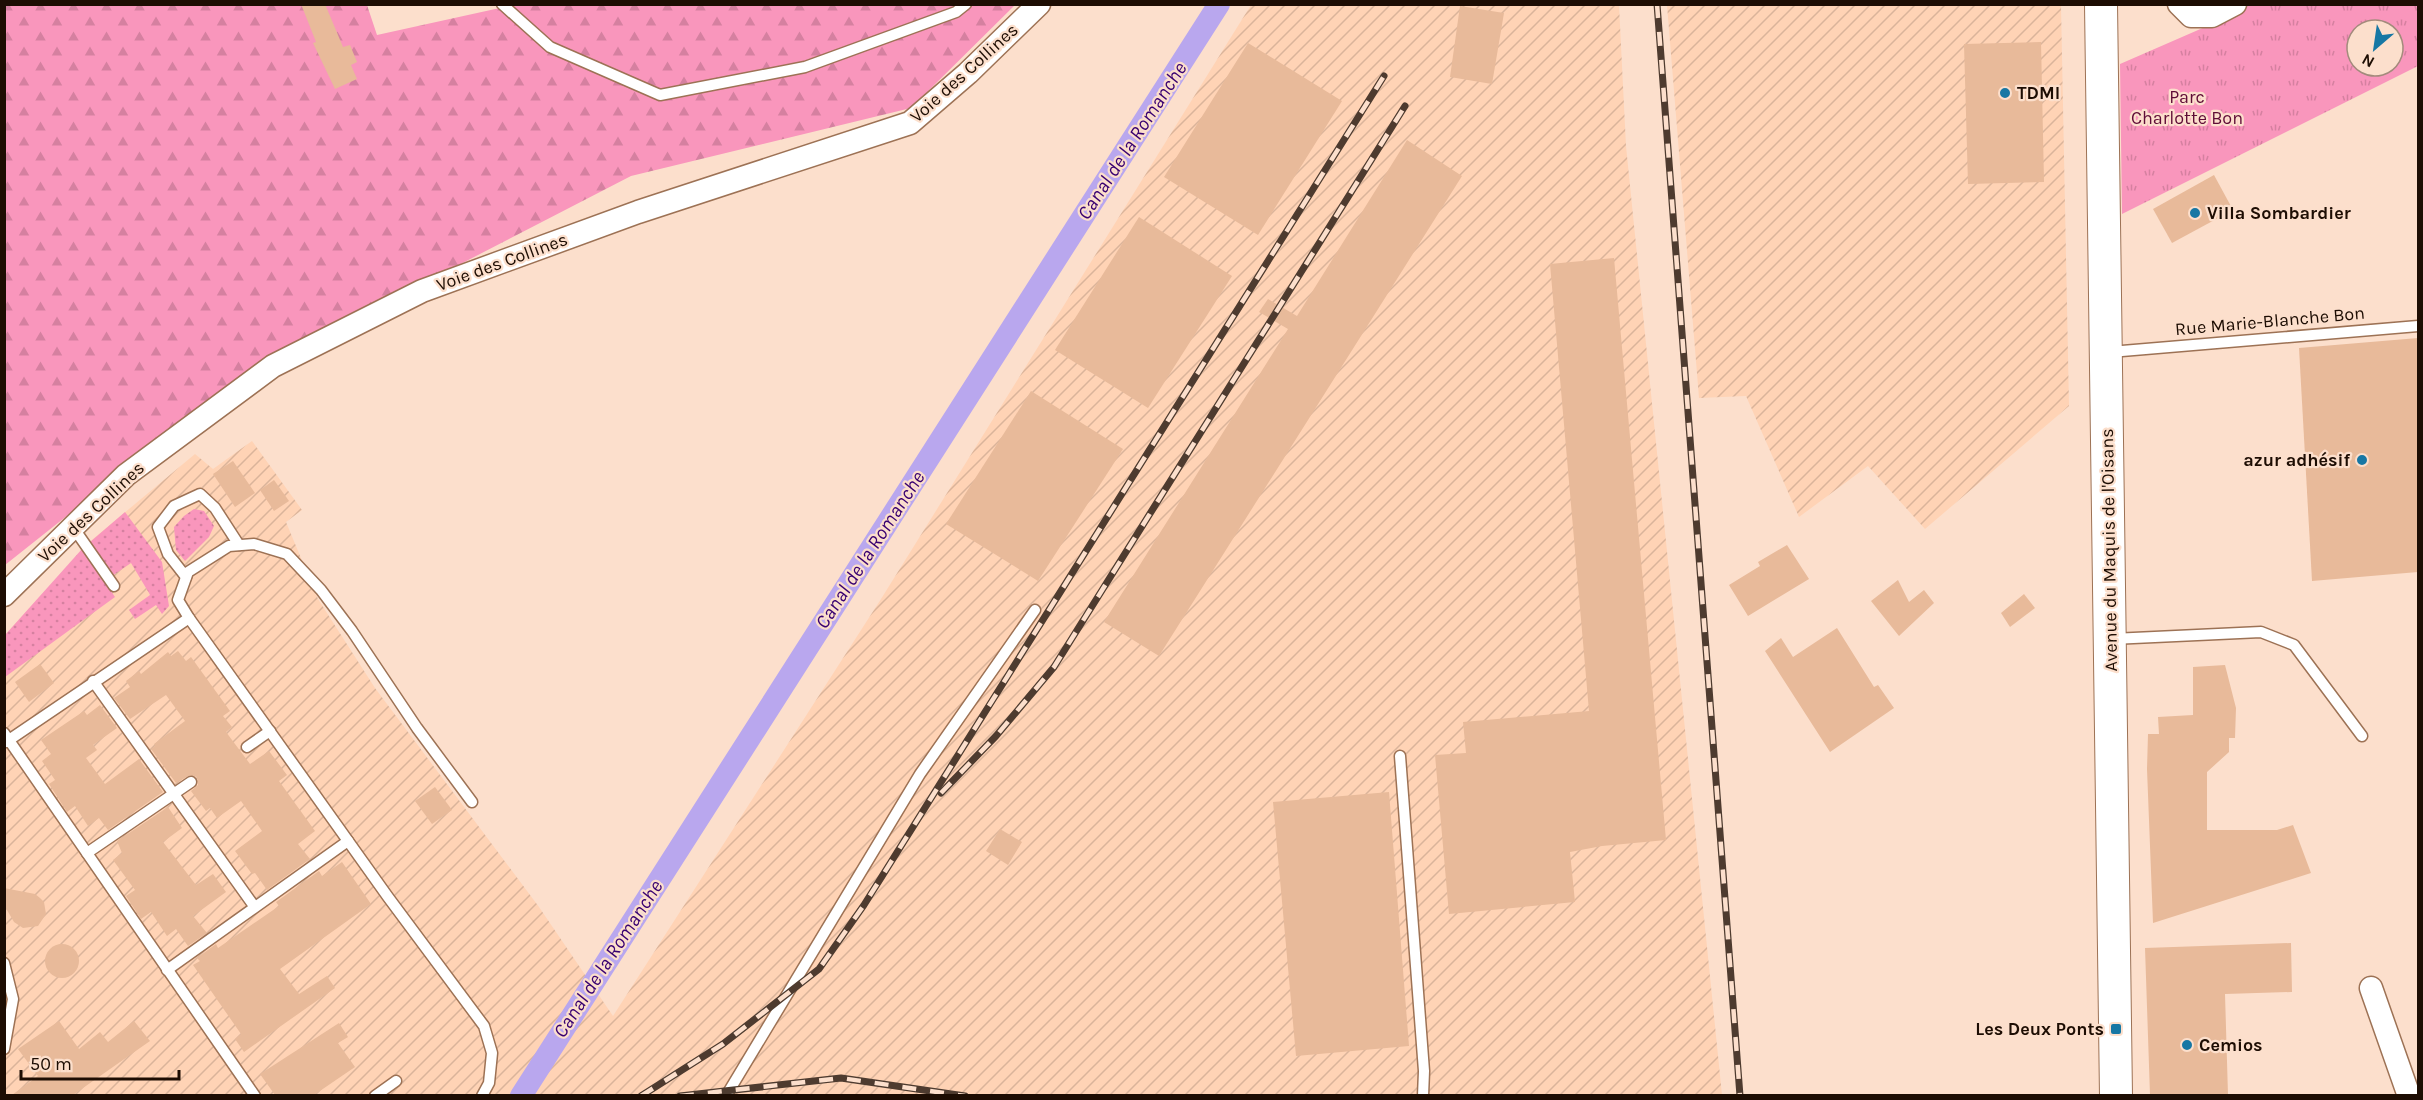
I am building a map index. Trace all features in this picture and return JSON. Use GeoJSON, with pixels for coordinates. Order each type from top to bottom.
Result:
{"type":"FeatureCollection","features":[{"type":"Feature","properties":{"kind":"street","name":"Voie des Collines"},"geometry":{"type":"LineString","coordinates":[[4,595],[126,475],[273,366],[422,291],[639,212],[910,123],[968,73],[1039,4]]}},
{"type":"Feature","properties":{"kind":"street","name":"Avenue du Maquis de l'Oisans"},"geometry":{"type":"LineString","coordinates":[[2100,4],[2115,351],[2109,640],[2116,1095]]}},
{"type":"Feature","properties":{"kind":"street"},"geometry":{"type":"LineString","coordinates":[[2179,4],[2191,16],[2212,16],[2235,4]]}},
{"type":"Feature","properties":{"kind":"street"},"geometry":{"type":"LineString","coordinates":[[2371,988],[2409,1095]]}},
{"type":"Feature","properties":{"kind":"lane"},"geometry":{"type":"LineString","coordinates":[[502,4],[550,47],[660,95],[805,67],[956,12],[966,4]]}},
{"type":"Feature","properties":{"kind":"lane","name":"Rue Marie-Blanche Bon"},"geometry":{"type":"LineString","coordinates":[[2115,351],[2418,326]]}},
{"type":"Feature","properties":{"kind":"lane"},"geometry":{"type":"LineString","coordinates":[[186,577],[168,554],[158,527],[174,506],[200,495],[214,508],[239,545]]}},
{"type":"Feature","properties":{"kind":"lane"},"geometry":{"type":"LineString","coordinates":[[73,527],[114,586]]}},
{"type":"Feature","properties":{"kind":"lane"},"geometry":{"type":"LineString","coordinates":[[472,802],[417,728],[352,631],[321,590],[287,554],[254,544],[229,546],[188,572],[178,600],[189,618],[348,841],[484,1026],[492,1053],[489,1083],[482,1095]]}},
{"type":"Feature","properties":{"kind":"lane"},"geometry":{"type":"LineString","coordinates":[[726,1095],[920,774],[1035,610]]}},
{"type":"Feature","properties":{"kind":"lane"},"geometry":{"type":"LineString","coordinates":[[189,618],[6,738],[255,1095]]}},
{"type":"Feature","properties":{"kind":"lane"},"geometry":{"type":"LineString","coordinates":[[2109,640],[2261,632],[2272,636],[2294,645],[2362,736]]}},
{"type":"Feature","properties":{"kind":"lane"},"geometry":{"type":"LineString","coordinates":[[93,681],[254,906]]}},
{"type":"Feature","properties":{"kind":"lane"},"geometry":{"type":"LineString","coordinates":[[247,747],[270,731]]}},
{"type":"Feature","properties":{"kind":"lane"},"geometry":{"type":"LineString","coordinates":[[1400,756],[1424,1071],[1423,1095]]}},
{"type":"Feature","properties":{"kind":"lane"},"geometry":{"type":"LineString","coordinates":[[87,853],[191,782]]}},
{"type":"Feature","properties":{"kind":"lane"},"geometry":{"type":"LineString","coordinates":[[167,969],[348,841]]}},
{"type":"Feature","properties":{"kind":"lane"},"geometry":{"type":"LineString","coordinates":[[4,963],[13,999],[4,1049]]}},
{"type":"Feature","properties":{"kind":"lane"},"geometry":{"type":"LineString","coordinates":[[375,1095],[396,1081]]}},
{"type":"Feature","properties":{"kind":"shaded area"},"geometry":{"type":"Polygon","coordinates":[[[1251,5],[1619,5],[1626,146],[1722,1095],[5,1095],[4,636],[93,539],[195,454],[213,469],[252,441],[302,510],[286,522],[318,599],[375,688],[539,907],[613,1016],[881,599],[1251,5]]]}},
{"type":"Feature","properties":{"kind":"shaded area"},"geometry":{"type":"Polygon","coordinates":[[[1667,5],[2061,5],[2069,406],[1925,529],[1868,466],[1799,517],[1746,396],[1699,398],[1667,5]]]}},
{"type":"Feature","properties":{"kind":"green space"},"geometry":{"type":"Polygon","coordinates":[[[518,4],[1015,5],[911,108],[631,176],[325,334],[199,411],[5,565],[5,5],[367,5],[377,35],[518,4]]]}},
{"type":"Feature","properties":{"kind":"green space","name":"Parc Charlotte Bon"},"geometry":{"type":"Polygon","coordinates":[[[2247,5],[2418,5],[2418,66],[2405,72],[2405,18],[2345,18],[2345,78],[2394,78],[2122,214],[2120,64],[2205,27],[2247,5]]]}},
{"type":"Feature","properties":{"kind":"green space"},"geometry":{"type":"Polygon","coordinates":[[[194,509],[204,511],[214,526],[209,537],[185,561],[176,550],[174,527],[194,509]]]}},
{"type":"Feature","properties":{"kind":"green space"},"geometry":{"type":"Polygon","coordinates":[[[125,512],[162,562],[169,606],[162,614],[156,605],[135,619],[129,610],[150,595],[149,593],[131,563],[112,576],[90,542],[125,512]]]}},
{"type":"Feature","properties":{"kind":"green space"},"geometry":{"type":"Polygon","coordinates":[[[82,549],[115,597],[5,677],[5,635],[82,549]]]}},
{"type":"Feature","properties":{"kind":"building"},"geometry":{"type":"Polygon","coordinates":[[[301,4],[325,4],[343,47],[350,45],[357,62],[351,65],[357,79],[335,89],[313,43],[316,42],[301,4]]]}},
{"type":"Feature","properties":{"kind":"building"},"geometry":{"type":"Polygon","coordinates":[[[1460,6],[1504,13],[1492,84],[1450,77],[1460,6]]]}},
{"type":"Feature","properties":{"kind":"building"},"geometry":{"type":"Polygon","coordinates":[[[2041,42],[2044,182],[1968,184],[1964,44],[2041,42]]]}},
{"type":"Feature","properties":{"kind":"building"},"geometry":{"type":"Polygon","coordinates":[[[1248,43],[1342,101],[1258,235],[1164,177],[1248,43]]]}},
{"type":"Feature","properties":{"kind":"building"},"geometry":{"type":"Polygon","coordinates":[[[1407,140],[1462,176],[1159,656],[1104,622],[1288,329],[1259,312],[1268,299],[1297,316],[1407,140]]]}},
{"type":"Feature","properties":{"kind":"building","name":"Villa Sombardier"},"geometry":{"type":"Polygon","coordinates":[[[2214,175],[2233,210],[2172,243],[2153,209],[2214,175]]]}},
{"type":"Feature","properties":{"kind":"building"},"geometry":{"type":"Polygon","coordinates":[[[1139,217],[1232,276],[1148,408],[1055,350],[1139,217]]]}},
{"type":"Feature","properties":{"kind":"building"},"geometry":{"type":"Polygon","coordinates":[[[1614,258],[1666,840],[1602,846],[1570,852],[1575,902],[1449,914],[1435,755],[1466,753],[1463,722],[1589,711],[1550,264],[1614,258]]]}},
{"type":"Feature","properties":{"kind":"building","name":"azur adhésif"},"geometry":{"type":"Polygon","coordinates":[[[2418,338],[2418,572],[2312,581],[2299,348],[2418,338]]]}},
{"type":"Feature","properties":{"kind":"building"},"geometry":{"type":"Polygon","coordinates":[[[1031,391],[1123,449],[1038,581],[946,524],[1031,391]]]}},
{"type":"Feature","properties":{"kind":"building"},"geometry":{"type":"Polygon","coordinates":[[[233,461],[255,493],[235,507],[213,474],[233,461]]]}},
{"type":"Feature","properties":{"kind":"building"},"geometry":{"type":"Polygon","coordinates":[[[274,480],[289,501],[274,511],[260,490],[274,480]]]}},
{"type":"Feature","properties":{"kind":"building"},"geometry":{"type":"Polygon","coordinates":[[[1787,545],[1809,579],[1748,616],[1729,585],[1760,566],[1758,562],[1787,545]]]}},
{"type":"Feature","properties":{"kind":"building"},"geometry":{"type":"Polygon","coordinates":[[[1898,580],[1909,602],[1924,590],[1934,603],[1899,636],[1871,601],[1898,580]]]}},
{"type":"Feature","properties":{"kind":"building"},"geometry":{"type":"Polygon","coordinates":[[[2024,594],[2035,608],[2010,627],[2001,613],[2024,594]]]}},
{"type":"Feature","properties":{"kind":"building"},"geometry":{"type":"Polygon","coordinates":[[[1837,628],[1874,687],[1878,685],[1894,708],[1830,752],[1765,651],[1781,638],[1793,657],[1837,628]]]}},
{"type":"Feature","properties":{"kind":"building"},"geometry":{"type":"Polygon","coordinates":[[[178,651],[186,661],[191,657],[230,711],[223,716],[232,727],[226,732],[250,764],[269,751],[287,775],[279,781],[315,831],[298,844],[310,859],[267,890],[235,851],[262,831],[241,801],[217,818],[210,808],[206,811],[191,791],[198,785],[197,777],[190,775],[176,783],[151,749],[155,746],[154,744],[185,721],[166,695],[130,719],[114,698],[130,687],[126,681],[139,671],[141,674],[168,652],[171,656],[178,651]]]}},
{"type":"Feature","properties":{"kind":"building"},"geometry":{"type":"Polygon","coordinates":[[[40,664],[54,683],[29,702],[15,682],[40,664]]]}},
{"type":"Feature","properties":{"kind":"building"},"geometry":{"type":"Polygon","coordinates":[[[2225,665],[2236,708],[2235,738],[2229,738],[2229,752],[2207,772],[2207,830],[2277,830],[2293,825],[2311,873],[2153,923],[2147,769],[2148,734],[2159,734],[2158,717],[2193,715],[2193,667],[2225,665]]]}},
{"type":"Feature","properties":{"kind":"building"},"geometry":{"type":"Polygon","coordinates":[[[100,705],[117,728],[93,745],[97,750],[86,758],[105,784],[139,759],[163,792],[108,830],[99,818],[88,826],[75,806],[67,812],[49,784],[55,780],[42,761],[51,754],[41,740],[84,711],[87,715],[100,705]]]}},
{"type":"Feature","properties":{"kind":"building"},"geometry":{"type":"Polygon","coordinates":[[[435,787],[452,810],[432,824],[415,801],[435,787]]]}},
{"type":"Feature","properties":{"kind":"building"},"geometry":{"type":"Polygon","coordinates":[[[1389,792],[1409,1046],[1296,1056],[1273,802],[1389,792]]]}},
{"type":"Feature","properties":{"kind":"building"},"geometry":{"type":"Polygon","coordinates":[[[168,807],[182,828],[163,842],[196,885],[213,874],[226,892],[193,916],[207,933],[188,946],[176,929],[167,936],[151,912],[141,919],[126,896],[135,890],[113,860],[122,853],[117,841],[168,807]]]}},
{"type":"Feature","properties":{"kind":"building"},"geometry":{"type":"Polygon","coordinates":[[[1000,829],[1022,842],[1008,865],[986,851],[1000,829]]]}},
{"type":"Feature","properties":{"kind":"building"},"geometry":{"type":"Polygon","coordinates":[[[342,862],[371,904],[280,969],[299,994],[327,976],[335,988],[244,1052],[235,1039],[241,1034],[193,965],[200,961],[197,958],[216,944],[218,948],[279,906],[276,902],[319,871],[322,876],[342,862]]]}},
{"type":"Feature","properties":{"kind":"building"},"geometry":{"type":"Polygon","coordinates":[[[4,888],[35,894],[44,902],[46,914],[38,926],[23,928],[14,922],[4,905],[4,888]]]}},
{"type":"Feature","properties":{"kind":"building","name":"Cemios"},"geometry":{"type":"Polygon","coordinates":[[[2291,943],[2292,992],[2225,994],[2228,1095],[2150,1095],[2145,948],[2291,943]]]}},
{"type":"Feature","properties":{"kind":"building"},"geometry":{"type":"Polygon","coordinates":[[[62,944],[74,949],[79,961],[74,973],[62,978],[50,973],[45,961],[50,949],[62,944]]]}},
{"type":"Feature","properties":{"kind":"building"},"geometry":{"type":"Polygon","coordinates":[[[59,1021],[79,1049],[100,1032],[108,1042],[134,1021],[150,1041],[73,1095],[12,1095],[38,1076],[18,1049],[59,1021]]]}},
{"type":"Feature","properties":{"kind":"building"},"geometry":{"type":"Polygon","coordinates":[[[339,1023],[348,1037],[338,1043],[355,1067],[314,1095],[275,1095],[260,1074],[339,1023]]]}},
{"type":"Feature","properties":{"kind":"waterway","name":"Canal de la Romanche"},"geometry":{"type":"LineString","coordinates":[[521,1096],[1219,4]]}},
{"type":"Feature","properties":{"kind":"railway"},"geometry":{"type":"LineString","coordinates":[[1657,4],[1740,1096]]}},
{"type":"Feature","properties":{"kind":"railway"},"geometry":{"type":"LineString","coordinates":[[641,1096],[723,1044],[819,969],[864,905],[1384,76]]}},
{"type":"Feature","properties":{"kind":"railway"},"geometry":{"type":"LineString","coordinates":[[941,793],[996,736],[1054,667],[1405,106]]}},
{"type":"Feature","properties":{"kind":"railway"},"geometry":{"type":"LineString","coordinates":[[680,1096],[841,1078],[965,1096]]}},
{"type":"Feature","properties":{"kind":"place","name":"TDMI"},"geometry":{"type":"Point","coordinates":[2005,93]}},
{"type":"Feature","properties":{"kind":"place","name":"Villa Sombardier"},"geometry":{"type":"Point","coordinates":[2195,213]}},
{"type":"Feature","properties":{"kind":"place","name":"azur adhésif"},"geometry":{"type":"Point","coordinates":[2362,460]}},
{"type":"Feature","properties":{"kind":"place","name":"Les Deux Ponts"},"geometry":{"type":"Point","coordinates":[2116,1029]}},
{"type":"Feature","properties":{"kind":"place","name":"Cemios"},"geometry":{"type":"Point","coordinates":[2187,1045]}}]}
